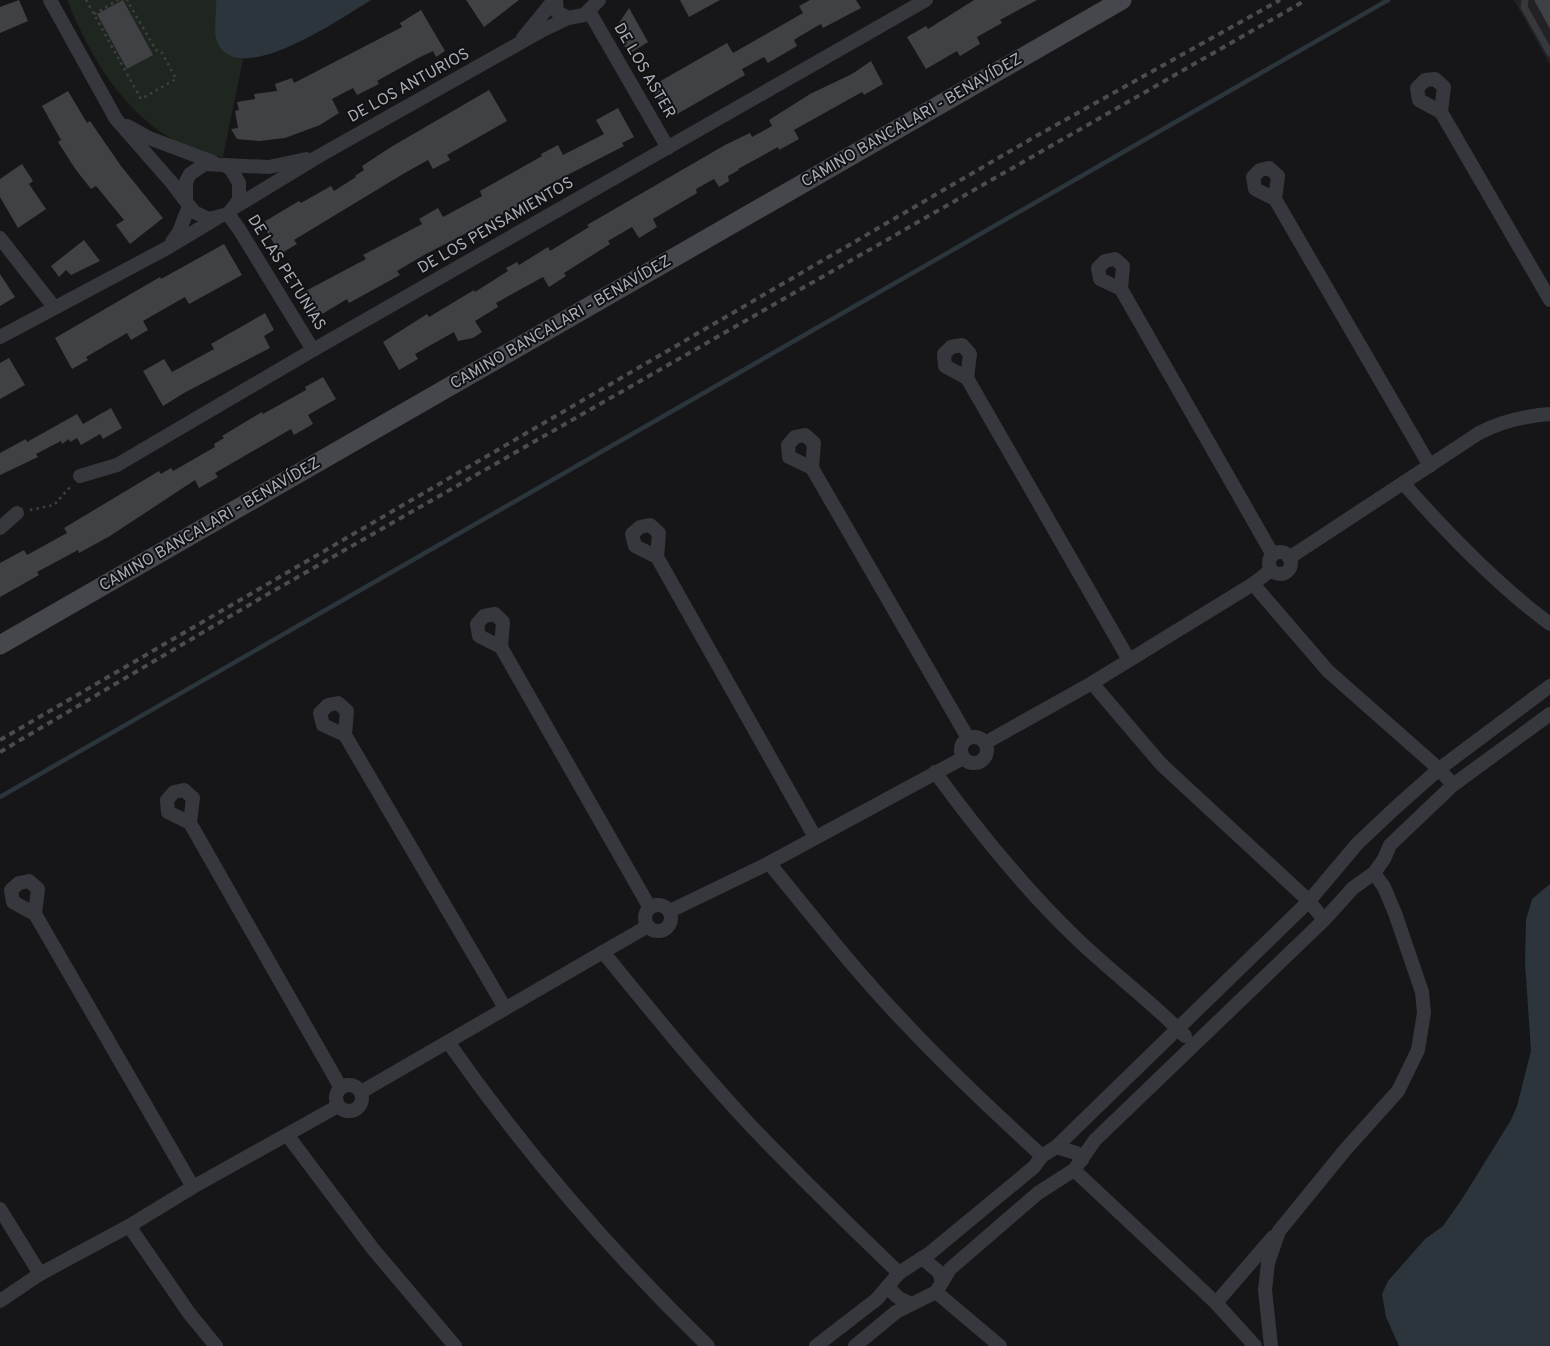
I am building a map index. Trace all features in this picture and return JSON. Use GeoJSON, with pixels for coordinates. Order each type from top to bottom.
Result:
{"type":"FeatureCollection","features":[{"type":"Feature","properties":{"kind":"main road","name":"CAMINO BANCALARI - BENAVÍDEZ"},"geometry":{"type":"LineString","coordinates":[[0,645],[1122,0]]}},
{"type":"Feature","properties":{"kind":"street"},"geometry":{"type":"LineString","coordinates":[[50,0],[116,119],[187,203],[202,217],[227,213],[240,192],[240,183],[231,169],[148,138],[116,119]]}},
{"type":"Feature","properties":{"kind":"street"},"geometry":{"type":"LineString","coordinates":[[555,0],[557,12],[568,18]]}},
{"type":"Feature","properties":{"kind":"street"},"geometry":{"type":"LineString","coordinates":[[516,46],[555,0]]}},
{"type":"Feature","properties":{"kind":"street"},"geometry":{"type":"LineString","coordinates":[[589,11],[599,0]]}},
{"type":"Feature","properties":{"kind":"street","name":"DE LOS PENSAMIENTOS"},"geometry":{"type":"LineString","coordinates":[[80,476],[117,465],[313,350],[926,0]]}},
{"type":"Feature","properties":{"kind":"street","name":"DE LOS ANTURIOS"},"geometry":{"type":"LineString","coordinates":[[319,156],[568,18],[578,18],[589,11]]}},
{"type":"Feature","properties":{"kind":"street","name":"DE LOS ASTER"},"geometry":{"type":"LineString","coordinates":[[589,11],[668,148]]}},
{"type":"Feature","properties":{"kind":"street"},"geometry":{"type":"LineString","coordinates":[[1441,112],[1550,300]]}},
{"type":"Feature","properties":{"kind":"street"},"geometry":{"type":"LineString","coordinates":[[167,248],[179,232],[187,203],[184,190],[190,174],[205,164],[269,167],[319,156]]}},
{"type":"Feature","properties":{"kind":"street"},"geometry":{"type":"LineString","coordinates":[[0,337],[167,248],[319,156]]}},
{"type":"Feature","properties":{"kind":"street"},"geometry":{"type":"LineString","coordinates":[[1276,199],[1430,466]]}},
{"type":"Feature","properties":{"kind":"street","name":"DE LAS PETUNIAS"},"geometry":{"type":"LineString","coordinates":[[227,213],[239,229],[313,350]]}},
{"type":"Feature","properties":{"kind":"street"},"geometry":{"type":"LineString","coordinates":[[0,238],[54,307]]}},
{"type":"Feature","properties":{"kind":"street"},"geometry":{"type":"LineString","coordinates":[[1121,290],[1273,555]]}},
{"type":"Feature","properties":{"kind":"street"},"geometry":{"type":"LineString","coordinates":[[967,378],[1129,660]]}},
{"type":"Feature","properties":{"kind":"street"},"geometry":{"type":"LineString","coordinates":[[1289,558],[1496,424],[1550,414]]}},
{"type":"Feature","properties":{"kind":"street"},"geometry":{"type":"LineString","coordinates":[[812,468],[968,738]]}},
{"type":"Feature","properties":{"kind":"street"},"geometry":{"type":"LineString","coordinates":[[1404,484],[1450,534],[1522,602],[1550,624]]}},
{"type":"Feature","properties":{"kind":"street"},"geometry":{"type":"LineString","coordinates":[[0,528],[17,514]]}},
{"type":"Feature","properties":{"kind":"street"},"geometry":{"type":"LineString","coordinates":[[1271,570],[1279,574],[1290,568],[1289,558],[1282,553],[1273,555]]}},
{"type":"Feature","properties":{"kind":"street"},"geometry":{"type":"LineString","coordinates":[[1271,570],[1270,561],[1273,555]]}},
{"type":"Feature","properties":{"kind":"street"},"geometry":{"type":"LineString","coordinates":[[657,557],[815,837]]}},
{"type":"Feature","properties":{"kind":"street"},"geometry":{"type":"LineString","coordinates":[[985,743],[1092,683],[1253,584],[1271,570]]}},
{"type":"Feature","properties":{"kind":"street"},"geometry":{"type":"LineString","coordinates":[[1253,584],[1328,672],[1439,769],[1453,785]]}},
{"type":"Feature","properties":{"kind":"street"},"geometry":{"type":"LineString","coordinates":[[501,647],[650,908]]}},
{"type":"Feature","properties":{"kind":"street"},"geometry":{"type":"LineString","coordinates":[[1092,683],[1161,764],[1309,902],[1324,920]]}},
{"type":"Feature","properties":{"kind":"street"},"geometry":{"type":"LineString","coordinates":[[816,1346],[878,1299],[899,1272],[922,1258],[1056,1147],[1179,1030],[1309,902],[1345,861],[1357,844],[1439,769],[1550,686]]}},
{"type":"Feature","properties":{"kind":"street"},"geometry":{"type":"LineString","coordinates":[[855,1346],[896,1312],[939,1287],[950,1269],[1049,1184],[1078,1165],[1095,1140],[1368,876],[1384,859],[1390,845],[1453,785],[1550,714]]}},
{"type":"Feature","properties":{"kind":"street"},"geometry":{"type":"LineString","coordinates":[[345,735],[505,1008]]}},
{"type":"Feature","properties":{"kind":"street"},"geometry":{"type":"LineString","coordinates":[[976,737],[985,743],[986,756],[980,762],[972,764],[963,758],[961,747],[968,738],[976,737]]}},
{"type":"Feature","properties":{"kind":"street"},"geometry":{"type":"LineString","coordinates":[[670,911],[769,863],[963,758]]}},
{"type":"Feature","properties":{"kind":"street"},"geometry":{"type":"LineString","coordinates":[[935,772],[968,818],[1041,902],[1110,969],[1179,1030],[1193,1045]]}},
{"type":"Feature","properties":{"kind":"street"},"geometry":{"type":"LineString","coordinates":[[190,823],[341,1088]]}},
{"type":"Feature","properties":{"kind":"street"},"geometry":{"type":"LineString","coordinates":[[1372,830],[1385,837],[1390,845]]}},
{"type":"Feature","properties":{"kind":"street"},"geometry":{"type":"LineString","coordinates":[[1216,1303],[1279,1231],[1345,1150],[1398,1091],[1418,1050],[1424,1013],[1422,992],[1395,912],[1384,887],[1368,876],[1349,869],[1345,861]]}},
{"type":"Feature","properties":{"kind":"street"},"geometry":{"type":"LineString","coordinates":[[769,863],[852,964],[905,1024],[1038,1161],[1037,1178],[1041,1182],[1049,1184]]}},
{"type":"Feature","properties":{"kind":"street"},"geometry":{"type":"LineString","coordinates":[[648,926],[646,914],[650,908],[661,905],[670,911]]}},
{"type":"Feature","properties":{"kind":"street"},"geometry":{"type":"LineString","coordinates":[[648,926],[658,931],[665,929],[671,923],[670,911]]}},
{"type":"Feature","properties":{"kind":"street"},"geometry":{"type":"LineString","coordinates":[[35,914],[193,1187]]}},
{"type":"Feature","properties":{"kind":"street"},"geometry":{"type":"LineString","coordinates":[[361,1092],[648,926]]}},
{"type":"Feature","properties":{"kind":"street"},"geometry":{"type":"LineString","coordinates":[[603,952],[677,1043],[750,1125],[817,1194],[899,1272]]}},
{"type":"Feature","properties":{"kind":"street"},"geometry":{"type":"LineString","coordinates":[[448,1042],[491,1103],[551,1176],[659,1297],[708,1346]]}},
{"type":"Feature","properties":{"kind":"street"},"geometry":{"type":"LineString","coordinates":[[352,1085],[361,1092],[362,1104],[356,1110],[344,1111],[338,1106],[336,1095],[341,1088],[352,1085]]}},
{"type":"Feature","properties":{"kind":"street"},"geometry":{"type":"LineString","coordinates":[[0,1301],[40,1274],[129,1226],[193,1187],[288,1136],[338,1106]]}},
{"type":"Feature","properties":{"kind":"street"},"geometry":{"type":"LineString","coordinates":[[288,1136],[373,1249],[454,1346]]}},
{"type":"Feature","properties":{"kind":"street"},"geometry":{"type":"LineString","coordinates":[[1056,1147],[1076,1153],[1078,1165],[1216,1303],[1255,1346]]}},
{"type":"Feature","properties":{"kind":"street"},"geometry":{"type":"LineString","coordinates":[[0,1208],[40,1274]]}},
{"type":"Feature","properties":{"kind":"street"},"geometry":{"type":"LineString","coordinates":[[129,1226],[190,1313],[216,1346]]}},
{"type":"Feature","properties":{"kind":"street"},"geometry":{"type":"LineString","coordinates":[[1270,1346],[1264,1290],[1268,1263],[1279,1231]]}},
{"type":"Feature","properties":{"kind":"street"},"geometry":{"type":"LineString","coordinates":[[922,1258],[939,1272],[939,1287],[1000,1346]]}},
{"type":"Feature","properties":{"kind":"street"},"geometry":{"type":"LineString","coordinates":[[889,1285],[891,1291],[899,1299],[910,1303]]}},
{"type":"Feature","properties":{"kind":"lane"},"geometry":{"type":"LineString","coordinates":[[1524,0],[1524,7],[1550,53]]}},
{"type":"Feature","properties":{"kind":"path"},"geometry":{"type":"LineString","coordinates":[[86,0],[140,99],[176,80],[161,51],[156,50],[127,0]]}},
{"type":"Feature","properties":{"kind":"path"},"geometry":{"type":"LineString","coordinates":[[94,14],[118,0]]}},
{"type":"Feature","properties":{"kind":"path"},"geometry":{"type":"LineString","coordinates":[[17,514],[54,505],[80,476]]}},
{"type":"Feature","properties":{"kind":"shaded area"},"geometry":{"type":"Polygon","coordinates":[[[67,0],[216,0],[216,40],[235,57],[243,59],[223,157],[194,149],[169,137],[146,120],[125,100],[92,53],[67,0]]]}},
{"type":"Feature","properties":{"kind":"shaded area"},"geometry":{"type":"Polygon","coordinates":[[[216,0],[371,0],[292,45],[268,54],[246,58],[229,55],[217,42],[215,33],[216,0]]]}},
{"type":"Feature","properties":{"kind":"shaded area"},"geometry":{"type":"Polygon","coordinates":[[[1514,0],[1550,0],[1550,65],[1514,0]]]}},
{"type":"Feature","properties":{"kind":"shaded area"},"geometry":{"type":"Polygon","coordinates":[[[1550,884],[1550,1346],[1399,1346],[1386,1317],[1382,1294],[1388,1281],[1425,1239],[1443,1226],[1511,1120],[1517,1106],[1531,1051],[1525,962],[1526,920],[1532,899],[1550,884]]]}},
{"type":"Feature","properties":{"kind":"building"},"geometry":{"type":"Polygon","coordinates":[[[19,0],[28,21],[0,33],[0,7],[19,0]]]}},
{"type":"Feature","properties":{"kind":"building"},"geometry":{"type":"Polygon","coordinates":[[[123,0],[153,55],[127,69],[97,14],[123,0]]]}},
{"type":"Feature","properties":{"kind":"building"},"geometry":{"type":"Polygon","coordinates":[[[466,0],[519,0],[484,27],[466,0]]]}},
{"type":"Feature","properties":{"kind":"building"},"geometry":{"type":"Polygon","coordinates":[[[680,0],[720,0],[689,17],[680,0]]]}},
{"type":"Feature","properties":{"kind":"building"},"geometry":{"type":"Polygon","coordinates":[[[810,0],[856,0],[861,8],[823,28],[821,24],[800,36],[794,40],[797,46],[768,63],[764,57],[742,69],[745,75],[672,117],[650,87],[727,43],[733,53],[803,13],[799,6],[810,0]]]}},
{"type":"Feature","properties":{"kind":"building"},"geometry":{"type":"Polygon","coordinates":[[[974,0],[1037,0],[1000,20],[1002,23],[977,37],[980,44],[960,56],[957,51],[926,69],[907,37],[926,26],[928,29],[974,0]]]}},
{"type":"Feature","properties":{"kind":"building"},"geometry":{"type":"Polygon","coordinates":[[[1534,0],[1550,0],[1550,29],[1534,0]]]}},
{"type":"Feature","properties":{"kind":"building"},"geometry":{"type":"Polygon","coordinates":[[[629,8],[648,42],[629,54],[615,29],[629,8]]]}},
{"type":"Feature","properties":{"kind":"building"},"geometry":{"type":"Polygon","coordinates":[[[421,10],[445,51],[436,57],[433,51],[420,57],[377,81],[379,84],[357,95],[353,88],[332,99],[339,113],[320,125],[285,138],[259,141],[237,139],[231,129],[238,128],[235,111],[239,110],[237,102],[255,99],[254,94],[277,91],[275,84],[292,78],[294,83],[402,27],[400,23],[421,10]]]}},
{"type":"Feature","properties":{"kind":"building"},"geometry":{"type":"Polygon","coordinates":[[[871,61],[883,84],[864,95],[862,92],[794,130],[799,139],[779,150],[778,147],[738,169],[728,176],[729,181],[719,187],[714,179],[696,189],[697,193],[653,219],[657,227],[639,238],[632,227],[608,241],[610,244],[564,273],[566,276],[549,287],[543,277],[496,303],[498,307],[475,321],[482,332],[473,338],[458,341],[454,332],[415,354],[418,359],[399,370],[383,342],[427,314],[429,317],[474,290],[475,292],[508,271],[506,268],[517,262],[519,265],[548,247],[550,251],[589,227],[587,225],[725,145],[750,133],[752,137],[772,126],[769,120],[810,94],[852,74],[871,61]]]}},
{"type":"Feature","properties":{"kind":"building"},"geometry":{"type":"Polygon","coordinates":[[[489,90],[507,121],[447,155],[450,160],[433,169],[428,160],[403,174],[294,240],[297,244],[280,254],[262,223],[299,201],[301,203],[331,186],[334,191],[364,170],[362,166],[391,147],[489,90]]]}},
{"type":"Feature","properties":{"kind":"building"},"geometry":{"type":"Polygon","coordinates":[[[68,91],[87,123],[90,121],[121,166],[163,218],[130,244],[116,225],[124,220],[96,186],[91,189],[76,170],[58,142],[61,140],[42,106],[68,91]]]}},
{"type":"Feature","properties":{"kind":"building"},"geometry":{"type":"Polygon","coordinates":[[[618,108],[634,137],[622,143],[624,146],[542,188],[543,191],[515,208],[424,255],[397,271],[400,275],[349,303],[347,299],[314,319],[300,294],[366,259],[363,255],[422,224],[419,219],[438,208],[443,217],[482,196],[480,191],[558,145],[563,155],[604,134],[596,120],[618,108]]]}},
{"type":"Feature","properties":{"kind":"building"},"geometry":{"type":"Polygon","coordinates":[[[22,164],[33,181],[29,184],[46,209],[18,228],[0,197],[0,179],[22,164]]]}},
{"type":"Feature","properties":{"kind":"building"},"geometry":{"type":"Polygon","coordinates":[[[84,240],[100,261],[71,275],[66,270],[59,277],[51,266],[84,240]]]}},
{"type":"Feature","properties":{"kind":"building"},"geometry":{"type":"Polygon","coordinates":[[[224,244],[242,275],[189,304],[185,297],[143,321],[148,330],[131,340],[127,333],[86,357],[88,360],[72,369],[55,338],[160,277],[161,279],[224,244]]]}},
{"type":"Feature","properties":{"kind":"building"},"geometry":{"type":"Polygon","coordinates":[[[0,274],[15,297],[0,306],[0,274]]]}},
{"type":"Feature","properties":{"kind":"building"},"geometry":{"type":"Polygon","coordinates":[[[265,313],[274,330],[264,336],[270,348],[163,406],[143,371],[164,359],[172,372],[214,349],[211,344],[265,313]]]}},
{"type":"Feature","properties":{"kind":"building"},"geometry":{"type":"Polygon","coordinates":[[[9,358],[25,385],[0,399],[0,363],[9,358]]]}},
{"type":"Feature","properties":{"kind":"building"},"geometry":{"type":"Polygon","coordinates":[[[323,377],[336,399],[308,415],[313,424],[294,435],[291,429],[215,473],[218,477],[199,488],[195,480],[110,536],[79,553],[78,550],[37,572],[39,575],[0,597],[0,563],[24,550],[27,555],[67,533],[64,528],[159,471],[161,474],[171,468],[173,471],[215,447],[214,444],[224,438],[222,436],[262,412],[263,414],[306,390],[305,387],[323,377]]]}},
{"type":"Feature","properties":{"kind":"building"},"geometry":{"type":"Polygon","coordinates":[[[111,408],[122,428],[103,439],[100,434],[81,445],[77,438],[70,442],[69,439],[62,444],[61,441],[36,454],[38,457],[0,475],[0,453],[26,439],[27,442],[77,414],[83,424],[111,408]]]}},
{"type":"Feature","properties":{"kind":"waterway"},"geometry":{"type":"LineString","coordinates":[[0,797],[1388,0]]}},
{"type":"Feature","properties":{"kind":"railway"},"geometry":{"type":"LineString","coordinates":[[0,740],[1031,139],[1280,0]]}},
{"type":"Feature","properties":{"kind":"railway"},"geometry":{"type":"LineString","coordinates":[[0,752],[261,598],[1306,0]]}}]}
